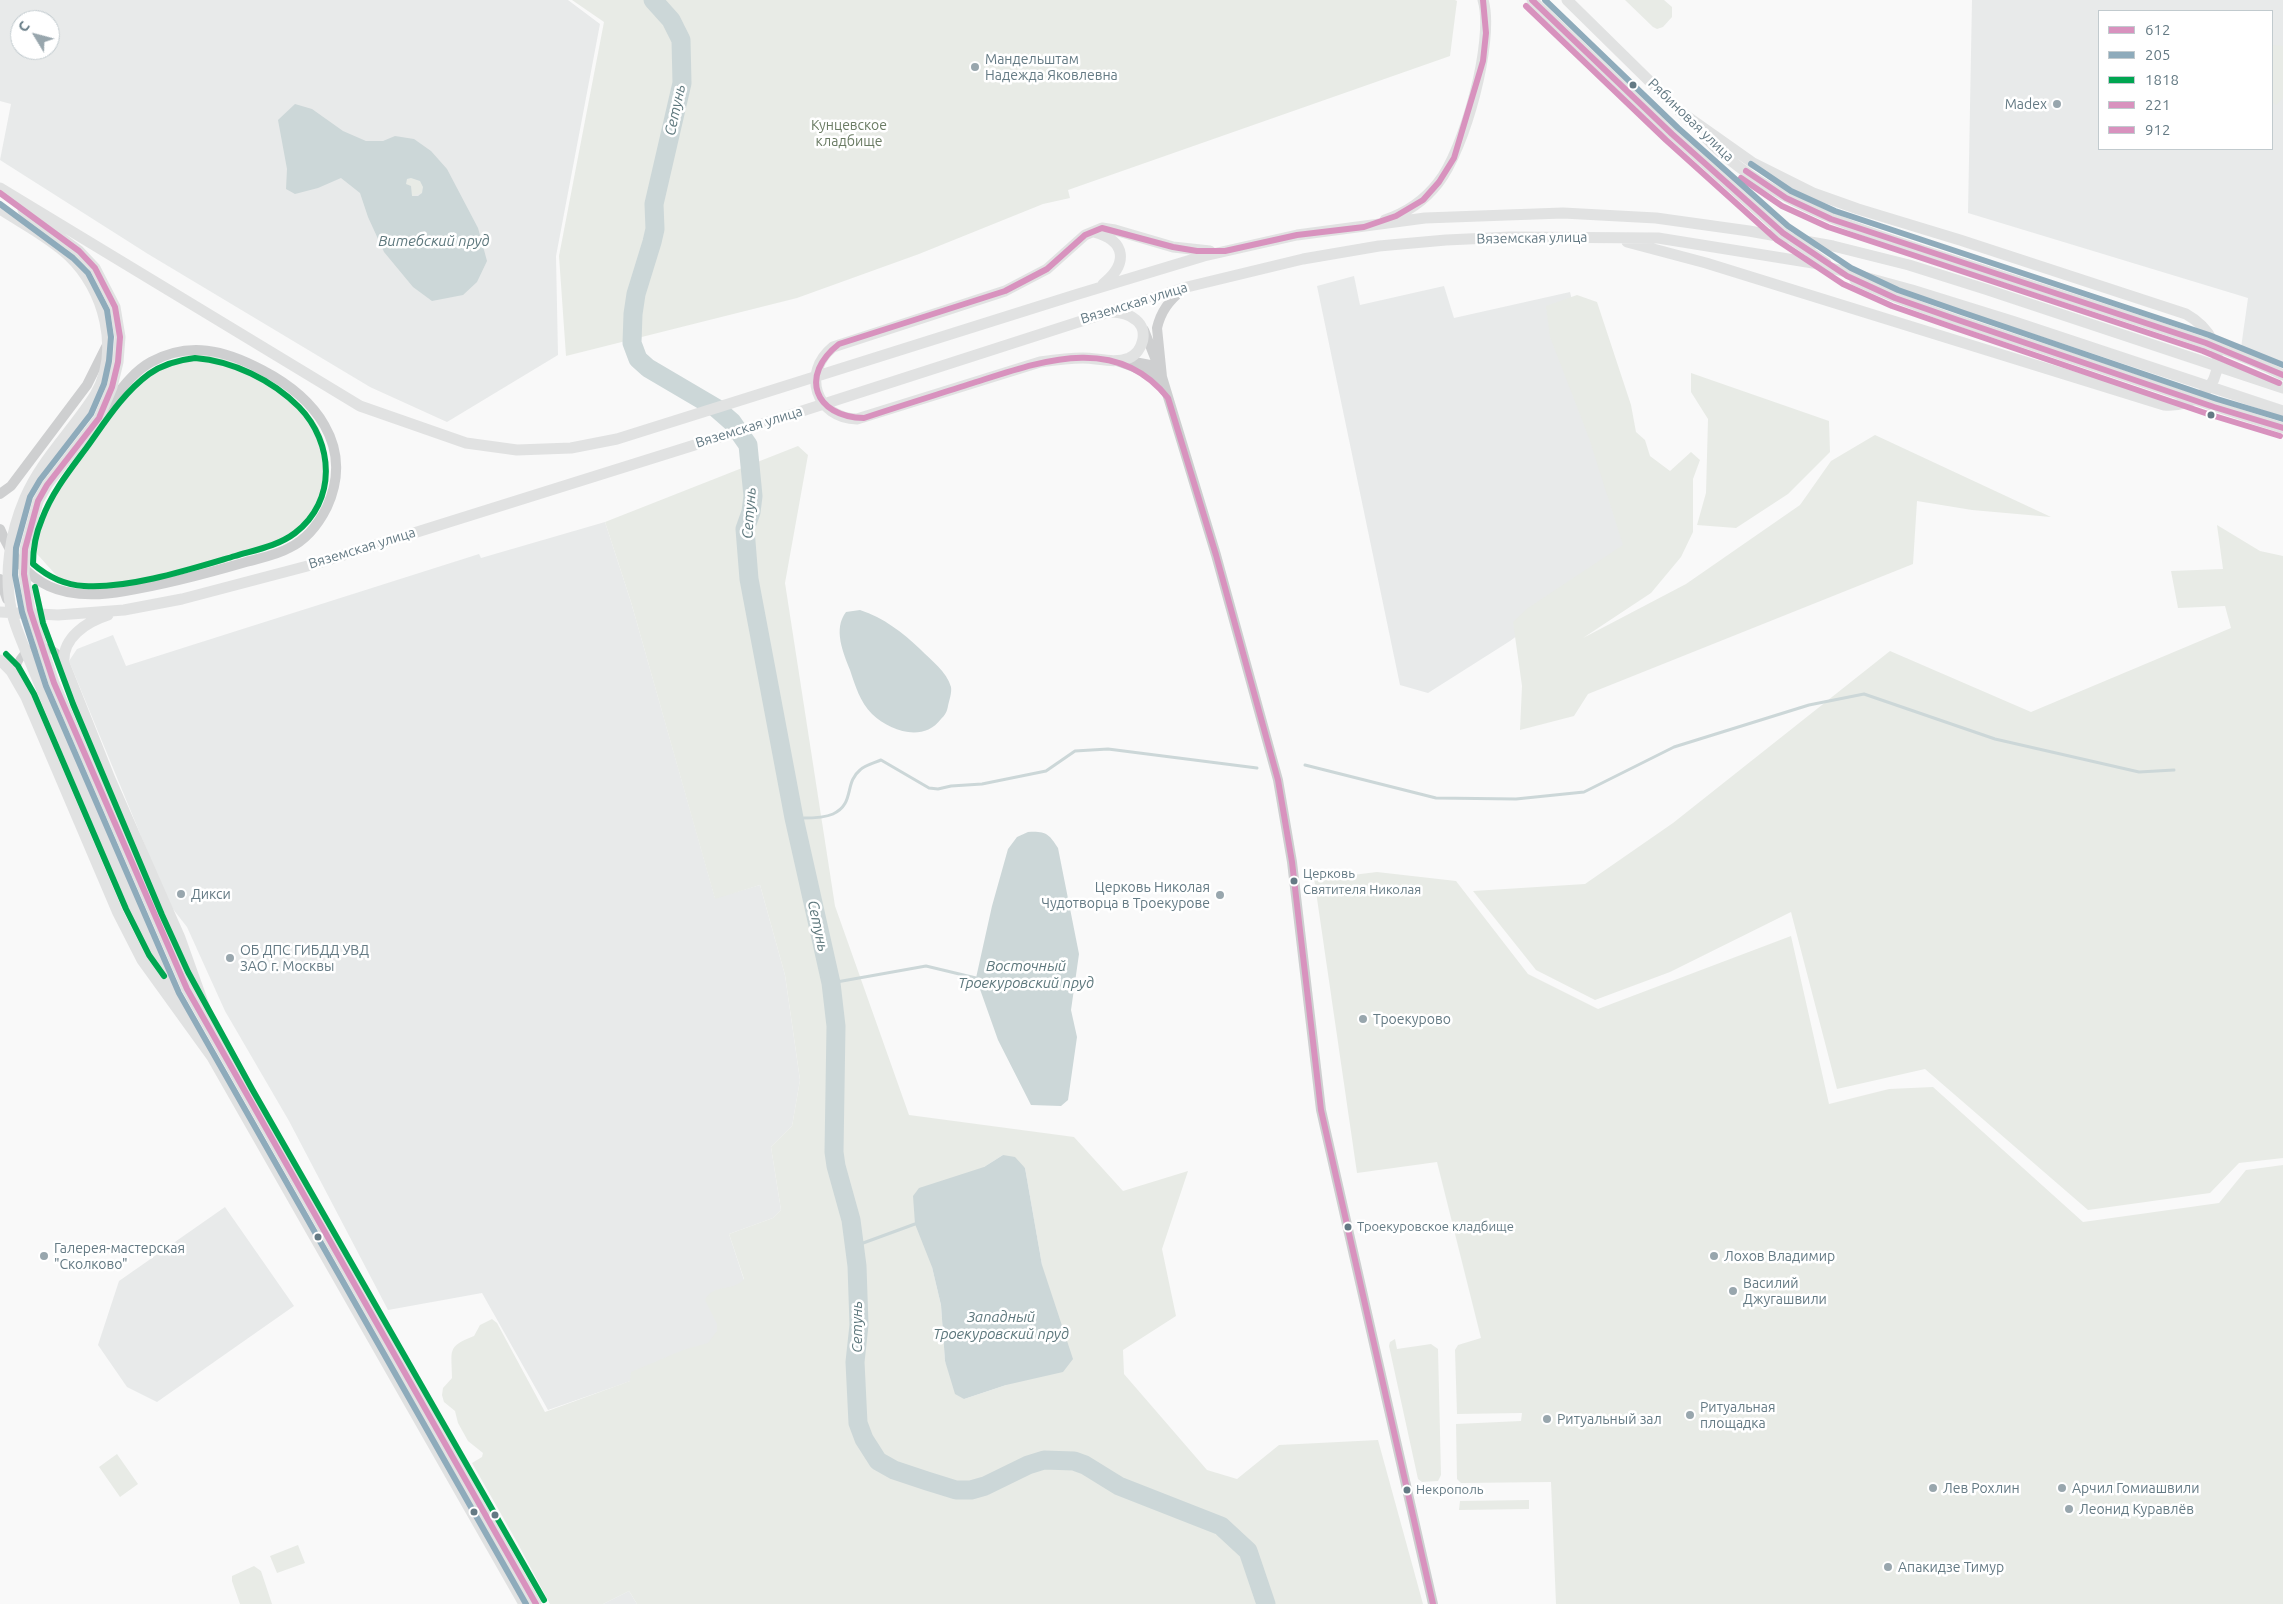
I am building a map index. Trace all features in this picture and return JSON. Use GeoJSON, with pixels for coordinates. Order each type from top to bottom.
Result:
{"type":"FeatureCollection","features":[{"type":"Feature","properties":{"kind":"main road"},"geometry":{"type":"LineString","coordinates":[[1364,228],[1396,216],[1423,200],[1439,182],[1454,158],[1483,60],[1486,33],[1483,0]]}},
{"type":"Feature","properties":{"kind":"main road","name":"Рябиновая улица"},"geometry":{"type":"LineString","coordinates":[[1532,0],[1623,87],[1783,233],[1847,276],[1895,298],[2214,407],[2283,428]]}},
{"type":"Feature","properties":{"kind":"main road","name":"Рябиновая улица"},"geometry":{"type":"LineString","coordinates":[[1567,0],[1685,115],[1710,142],[1752,176],[1787,198],[1818,213],[1910,246],[2168,330],[2256,362],[2283,375]]}},
{"type":"Feature","properties":{"kind":"main road"},"geometry":{"type":"LineString","coordinates":[[1604,237],[1706,263],[2164,405],[2180,405],[2202,394],[2212,381],[2217,366],[2214,342],[2206,328],[2186,314],[1813,193],[1752,163],[1685,115]]}},
{"type":"Feature","properties":{"kind":"main road","name":"Вяземская улица"},"geometry":{"type":"LineString","coordinates":[[0,188],[360,406],[466,443],[517,450],[571,448],[617,439],[1096,288],[1225,252],[1297,235],[1364,228],[1425,218],[1563,213],[1690,222],[1804,240],[1919,268],[2283,388]]}},
{"type":"Feature","properties":{"kind":"main road"},"geometry":{"type":"LineString","coordinates":[[0,193],[79,251],[95,268],[115,308],[120,337],[118,362],[112,387],[99,418],[38,501],[32,520],[24,561],[25,589],[30,610],[54,683],[187,989],[536,1604]]}},
{"type":"Feature","properties":{"kind":"main road"},"geometry":{"type":"LineString","coordinates":[[0,209],[69,256],[86,276],[98,298],[106,322],[108,344],[102,377],[96,394],[34,481],[18,516],[9,560],[6,612],[26,652],[146,937],[204,1043],[341,1280],[524,1604]]}},
{"type":"Feature","properties":{"kind":"main road"},"geometry":{"type":"LineString","coordinates":[[1104,312],[1132,316],[1141,325],[1144,337],[1142,344],[1134,355],[1120,361],[1063,358],[1040,362],[864,418],[844,418],[832,412],[822,402],[817,389],[816,376],[823,356],[833,347],[1005,291],[1047,269],[1079,240],[1092,231],[1102,228],[1116,230],[1173,247],[1197,251],[1225,252]]}},
{"type":"Feature","properties":{"kind":"main road"},"geometry":{"type":"LineString","coordinates":[[1092,231],[1106,235],[1113,241],[1119,249],[1121,258],[1119,267],[1114,275],[1096,288]]}},
{"type":"Feature","properties":{"kind":"main road","name":"Вяземская улица"},"geometry":{"type":"LineString","coordinates":[[6,612],[58,615],[124,610],[190,597],[315,564],[768,422],[1104,312],[1187,287],[1303,259],[1379,246],[1446,240],[1604,237],[1658,238],[1717,246],[1832,267],[2014,322],[2283,411]]}},
{"type":"Feature","properties":{"kind":"main road"},"geometry":{"type":"LineString","coordinates":[[124,610],[96,619],[80,628],[65,650],[64,663],[110,779],[180,938],[202,1002],[227,1062]]}},
{"type":"Feature","properties":{"kind":"main road"},"geometry":{"type":"LineString","coordinates":[[0,660],[14,676],[26,697],[118,913],[134,944],[163,990],[204,1043]]}},
{"type":"Feature","properties":{"kind":"street"},"geometry":{"type":"LineString","coordinates":[[1134,355],[1149,341],[1168,303],[1187,287]]}},
{"type":"Feature","properties":{"kind":"street"},"geometry":{"type":"LineString","coordinates":[[1159,320],[1157,328],[1162,377]]}},
{"type":"Feature","properties":{"kind":"street"},"geometry":{"type":"LineString","coordinates":[[1141,325],[1162,377],[1216,555],[1278,780],[1292,862],[1321,1110],[1433,1604]]}},
{"type":"Feature","properties":{"kind":"street"},"geometry":{"type":"LineString","coordinates":[[0,494],[11,486],[87,385],[108,344]]}},
{"type":"Feature","properties":{"kind":"street"},"geometry":{"type":"LineString","coordinates":[[0,529],[11,552],[27,572],[45,584],[66,592],[87,596],[176,583],[290,548],[314,527],[330,499],[336,467],[330,436],[323,421],[302,396],[271,375],[238,357],[202,349],[163,356],[141,369],[99,418]]}},
{"type":"Feature","properties":{"kind":"street"},"geometry":{"type":"LineString","coordinates":[[1120,361],[1150,365],[1162,377]]}},
{"type":"Feature","properties":{"kind":"street"},"geometry":{"type":"LineString","coordinates":[[1120,361],[1151,376],[1160,384],[1168,398]]}},
{"type":"Feature","properties":{"kind":"street"},"geometry":{"type":"LineString","coordinates":[[0,578],[6,612]]}},
{"type":"Feature","properties":{"kind":"street"},"geometry":{"type":"LineString","coordinates":[[14,676],[17,663],[32,648],[45,647],[53,650],[64,663]]}},
{"type":"Feature","properties":{"kind":"shaded area"},"geometry":{"type":"Polygon","coordinates":[[[0,0],[568,0],[600,24],[556,256],[558,355],[447,422],[370,387],[148,254],[0,160],[11,104],[0,101],[0,0]]]}},
{"type":"Feature","properties":{"kind":"shaded area"},"geometry":{"type":"Polygon","coordinates":[[[1972,0],[2283,0],[2283,363],[2241,348],[2248,298],[1968,213],[1972,0]]]}},
{"type":"Feature","properties":{"kind":"shaded area"},"geometry":{"type":"Polygon","coordinates":[[[1354,276],[1360,305],[1444,286],[1454,318],[1570,292],[1633,549],[1510,641],[1428,693],[1400,685],[1317,286],[1354,276]]]}},
{"type":"Feature","properties":{"kind":"shaded area"},"geometry":{"type":"Polygon","coordinates":[[[605,522],[631,602],[715,898],[760,885],[785,975],[800,1080],[792,1126],[771,1147],[781,1210],[773,1218],[729,1234],[762,1335],[548,1410],[482,1293],[388,1310],[289,1121],[225,1011],[187,927],[169,904],[69,661],[77,649],[113,635],[126,666],[479,554],[481,558],[605,522]]]}},
{"type":"Feature","properties":{"kind":"shaded area"},"geometry":{"type":"Polygon","coordinates":[[[225,1207],[294,1306],[157,1402],[127,1387],[98,1345],[119,1281],[225,1207]]]}},
{"type":"Feature","properties":{"kind":"shaded area"},"geometry":{"type":"Polygon","coordinates":[[[629,1591],[637,1604],[603,1604],[629,1591]]]}},
{"type":"Feature","properties":{"kind":"green space","name":"Кунцевское кладбище"},"geometry":{"type":"Polygon","coordinates":[[[572,0],[1457,1],[1450,56],[1068,190],[1070,198],[1043,204],[919,254],[797,298],[566,356],[559,256],[604,22],[572,0]]]}},
{"type":"Feature","properties":{"kind":"green space"},"geometry":{"type":"Polygon","coordinates":[[[1625,0],[1664,0],[1672,7],[1672,17],[1663,27],[1657,29],[1625,0]]]}},
{"type":"Feature","properties":{"kind":"green space"},"geometry":{"type":"Polygon","coordinates":[[[2273,45],[2283,46],[2283,98],[2276,105],[2273,103],[2273,45]]]}},
{"type":"Feature","properties":{"kind":"green space"},"geometry":{"type":"Polygon","coordinates":[[[411,178],[420,181],[423,187],[422,193],[412,196],[411,190],[406,184],[407,179],[411,178]]]}},
{"type":"Feature","properties":{"kind":"green space"},"geometry":{"type":"Polygon","coordinates":[[[1577,295],[1597,302],[1631,405],[1636,432],[1645,440],[1650,456],[1670,471],[1691,452],[1700,460],[1693,479],[1693,532],[1681,557],[1651,593],[1583,638],[1686,584],[1800,505],[1831,461],[1875,435],[2051,517],[1972,510],[1917,501],[1913,564],[1588,694],[1574,716],[1520,730],[1522,686],[1513,622],[1528,608],[1623,545],[1589,438],[1550,337],[1546,306],[1577,295]]]}},
{"type":"Feature","properties":{"kind":"green space"},"geometry":{"type":"Polygon","coordinates":[[[191,354],[214,356],[234,362],[252,371],[296,401],[315,421],[326,446],[328,460],[325,489],[317,512],[310,523],[298,533],[280,543],[231,561],[140,582],[82,588],[70,586],[36,553],[38,529],[55,491],[136,381],[150,369],[191,354]]]}},
{"type":"Feature","properties":{"kind":"green space"},"geometry":{"type":"Polygon","coordinates":[[[1691,373],[1829,421],[1830,452],[1788,494],[1736,528],[1697,525],[1706,493],[1708,419],[1691,392],[1691,373]]]}},
{"type":"Feature","properties":{"kind":"green space"},"geometry":{"type":"Polygon","coordinates":[[[798,446],[808,455],[785,583],[835,906],[909,1115],[1074,1137],[1123,1191],[1188,1171],[1162,1249],[1176,1316],[1123,1350],[1124,1374],[1207,1470],[1237,1479],[1279,1445],[1378,1440],[1423,1604],[637,1604],[629,1591],[603,1604],[550,1604],[472,1463],[482,1457],[483,1453],[468,1441],[458,1423],[455,1411],[444,1402],[443,1388],[452,1378],[452,1351],[459,1343],[474,1336],[480,1325],[492,1319],[497,1323],[545,1412],[630,1381],[631,1372],[683,1350],[708,1343],[717,1331],[717,1324],[705,1300],[713,1291],[735,1285],[744,1279],[729,1234],[773,1218],[781,1210],[771,1147],[792,1126],[800,1080],[785,975],[760,885],[715,899],[631,602],[605,522],[798,446]],[[1003,1155],[984,1167],[932,1267],[941,1305],[945,1361],[964,1399],[1006,1385],[1042,1265],[1025,1168],[1003,1155]]]}},
{"type":"Feature","properties":{"kind":"green space"},"geometry":{"type":"Polygon","coordinates":[[[2217,525],[2260,551],[2283,556],[2283,1158],[2239,1163],[2210,1193],[2088,1210],[1925,1069],[1837,1089],[1791,912],[1670,972],[1595,1000],[1536,970],[1473,891],[1585,884],[1673,823],[1890,651],[2031,712],[2231,628],[2225,606],[2178,608],[2171,571],[2223,569],[2217,525]]]}},
{"type":"Feature","properties":{"kind":"green space","name":"Троекуровское кладбище"},"geometry":{"type":"Polygon","coordinates":[[[1313,871],[1336,877],[1377,872],[1456,881],[1528,974],[1598,1009],[1791,936],[1829,1104],[1889,1089],[1933,1087],[2083,1222],[2219,1203],[2246,1170],[2283,1165],[2283,1604],[1556,1604],[1551,1482],[1461,1483],[1457,1479],[1456,1424],[1521,1421],[1522,1413],[1457,1414],[1455,1350],[1458,1345],[1481,1338],[1437,1162],[1357,1173],[1313,871]]]}},
{"type":"Feature","properties":{"kind":"green space"},"geometry":{"type":"Polygon","coordinates":[[[1395,1339],[1397,1349],[1431,1344],[1438,1349],[1441,1475],[1438,1481],[1422,1482],[1418,1479],[1389,1346],[1390,1342],[1395,1339]]]}},
{"type":"Feature","properties":{"kind":"green space"},"geometry":{"type":"Polygon","coordinates":[[[117,1454],[138,1484],[120,1497],[99,1467],[117,1454]]]}},
{"type":"Feature","properties":{"kind":"green space"},"geometry":{"type":"Polygon","coordinates":[[[1529,1500],[1529,1509],[1459,1510],[1460,1501],[1529,1500]]]}},
{"type":"Feature","properties":{"kind":"green space"},"geometry":{"type":"Polygon","coordinates":[[[298,1545],[305,1563],[277,1573],[270,1556],[298,1545]]]}},
{"type":"Feature","properties":{"kind":"green space"},"geometry":{"type":"Polygon","coordinates":[[[254,1566],[261,1571],[272,1604],[240,1604],[232,1576],[254,1566]]]}},
{"type":"Feature","properties":{"kind":"water","name":"Витебский пруд"},"geometry":{"type":"Polygon","coordinates":[[[295,104],[312,109],[343,131],[366,141],[383,141],[395,136],[414,139],[431,151],[447,169],[478,228],[487,261],[477,282],[463,295],[432,301],[413,287],[384,252],[368,217],[360,193],[341,178],[318,188],[295,194],[286,189],[287,169],[278,120],[295,104]],[[411,178],[407,179],[406,184],[411,186],[412,196],[418,196],[422,193],[423,187],[420,181],[411,178]]]}},
{"type":"Feature","properties":{"kind":"water"},"geometry":{"type":"Polygon","coordinates":[[[860,610],[885,621],[899,631],[934,662],[946,676],[951,687],[948,708],[944,716],[934,726],[925,731],[906,732],[879,720],[864,704],[840,641],[840,626],[846,612],[860,610]]]}},
{"type":"Feature","properties":{"kind":"water","name":"Восточный Троекуровский пруд"},"geometry":{"type":"Polygon","coordinates":[[[1028,832],[1046,834],[1058,848],[1079,954],[1071,1010],[1077,1037],[1068,1100],[1061,1106],[1031,1105],[998,1040],[976,978],[992,906],[1008,849],[1017,837],[1028,832]]]}},
{"type":"Feature","properties":{"kind":"water","name":"Западный Троекуровский пруд"},"geometry":{"type":"Polygon","coordinates":[[[1003,1155],[1015,1157],[1025,1168],[1042,1265],[1073,1359],[1063,1372],[1006,1385],[964,1399],[955,1394],[945,1361],[941,1305],[932,1267],[915,1224],[913,1196],[919,1188],[984,1167],[1003,1155]]]}},
{"type":"Feature","properties":{"kind":"waterway","name":"Сетунь"},"geometry":{"type":"LineString","coordinates":[[653,0],[671,20],[681,40],[682,83],[654,204],[655,229],[636,294],[632,343],[638,359],[648,368],[716,408],[732,422],[748,445],[753,496],[751,512],[745,529],[749,579],[794,818],[831,983],[836,1026],[834,1152],[851,1220],[857,1266],[859,1325],[855,1362],[858,1423],[864,1439],[878,1461],[894,1470],[956,1490],[971,1490],[985,1486],[1028,1465],[1044,1460],[1074,1461],[1085,1465],[1119,1486],[1221,1526],[1248,1551],[1266,1604]]}},
{"type":"Feature","properties":{"kind":"waterway"},"geometry":{"type":"LineString","coordinates":[[1305,765],[1436,798],[1516,799],[1584,792],[1674,747],[1809,705],[1864,694],[1995,739],[2139,772],[2174,770]]}},
{"type":"Feature","properties":{"kind":"waterway"},"geometry":{"type":"LineString","coordinates":[[794,818],[824,817],[840,810],[847,799],[855,775],[864,767],[881,760],[929,788],[938,789],[951,786],[982,784],[1046,771],[1075,751],[1108,749],[1257,768]]}},
{"type":"Feature","properties":{"kind":"waterway"},"geometry":{"type":"LineString","coordinates":[[831,983],[926,966],[976,978]]}},
{"type":"Feature","properties":{"kind":"waterway"},"geometry":{"type":"LineString","coordinates":[[855,1246],[915,1224]]}},
{"type":"Feature","properties":{"kind":"transit line","name":"612"},"geometry":{"type":"LineString","coordinates":[[1433,1604],[1321,1110],[1292,862],[1278,780],[1216,555],[1168,398],[1147,378],[1125,365],[1101,359],[1076,358],[1024,367],[864,418],[847,416],[833,410],[824,402],[818,392],[816,381],[819,368],[827,356],[839,344],[1005,291],[1047,269],[1085,235],[1102,228],[1173,247],[1197,251],[1225,251],[1297,235],[1364,227],[1396,216],[1423,200],[1439,182],[1454,158],[1483,61],[1486,33],[1483,0]]}},
{"type":"Feature","properties":{"kind":"transit line","name":"221"},"geometry":{"type":"LineString","coordinates":[[1532,0],[1672,134],[1783,233],[1847,276],[1895,298],[1958,320],[2214,407],[2283,428]]}},
{"type":"Feature","properties":{"kind":"transit line"},"geometry":{"type":"LineString","coordinates":[[1545,0],[1678,128],[1788,226],[1851,268],[1898,290],[2217,399],[2283,419]]}},
{"type":"Feature","properties":{"kind":"transit line","name":"912"},"geometry":{"type":"LineString","coordinates":[[1526,6],[1666,140],[1777,240],[1843,284],[1892,306],[1955,328],[2211,415],[2280,436]]}},
{"type":"Feature","properties":{"kind":"transit line"},"geometry":{"type":"LineString","coordinates":[[1751,164],[1791,191],[1835,211],[2209,335],[2283,365]]}},
{"type":"Feature","properties":{"kind":"transit line","name":"221"},"geometry":{"type":"LineString","coordinates":[[1746,171],[1786,198],[1831,219],[2206,343],[2283,375]]}},
{"type":"Feature","properties":{"kind":"transit line","name":"912"},"geometry":{"type":"LineString","coordinates":[[1741,178],[1782,206],[1828,227],[2203,351],[2279,383]]}},
{"type":"Feature","properties":{"kind":"transit line","name":"612"},"geometry":{"type":"LineString","coordinates":[[0,193],[79,251],[95,268],[115,307],[120,337],[118,362],[112,387],[99,418],[47,485],[38,501],[25,549],[24,574],[30,610],[54,683],[187,989],[536,1604]]}},
{"type":"Feature","properties":{"kind":"transit line","name":"205"},"geometry":{"type":"LineString","coordinates":[[0,204],[73,258],[88,273],[107,310],[111,337],[109,361],[104,384],[91,414],[40,480],[30,497],[16,548],[15,575],[22,612],[46,686],[179,993],[526,1604]]}},
{"type":"Feature","properties":{"kind":"transit line","name":"1818"},"geometry":{"type":"LineString","coordinates":[[195,358],[223,363],[264,380],[288,397],[311,421],[319,437],[324,454],[326,472],[324,489],[318,505],[309,520],[295,533],[258,550],[140,581],[102,586],[84,586],[56,579],[38,568],[33,564],[34,546],[46,509],[62,482],[108,418],[131,390],[149,374],[171,363],[195,358]]}},
{"type":"Feature","properties":{"kind":"transit line","name":"1818"},"geometry":{"type":"LineString","coordinates":[[35,587],[43,623],[73,704],[188,972],[252,1089],[544,1600]]}},
{"type":"Feature","properties":{"kind":"transit line","name":"1818"},"geometry":{"type":"LineString","coordinates":[[6,654],[18,666],[34,694],[126,909],[149,955],[164,976]]}},
{"type":"Feature","properties":{"kind":"place","name":"Мандельштам Надежда Яковлевна"},"geometry":{"type":"Point","coordinates":[975,67]}},
{"type":"Feature","properties":{"kind":"place","name":"Madex"},"geometry":{"type":"Point","coordinates":[2057,104]}},
{"type":"Feature","properties":{"kind":"place","name":"Церковь Святителя Николая"},"geometry":{"type":"Point","coordinates":[1294,881]}},
{"type":"Feature","properties":{"kind":"place","name":"Дикси"},"geometry":{"type":"Point","coordinates":[181,894]}},
{"type":"Feature","properties":{"kind":"place","name":"Церковь Николая Чудотворца в Троекурове"},"geometry":{"type":"Point","coordinates":[1220,895]}},
{"type":"Feature","properties":{"kind":"place","name":"ОБ ДПС ГИБДД УВД ЗАО г. Москвы"},"geometry":{"type":"Point","coordinates":[230,958]}},
{"type":"Feature","properties":{"kind":"place","name":"Троекурово"},"geometry":{"type":"Point","coordinates":[1363,1019]}},
{"type":"Feature","properties":{"kind":"place","name":"Троекуровское кладбище"},"geometry":{"type":"Point","coordinates":[1348,1227]}},
{"type":"Feature","properties":{"kind":"place","name":"Галерея-мастерская \"Сколково\""},"geometry":{"type":"Point","coordinates":[44,1256]}},
{"type":"Feature","properties":{"kind":"place","name":"Лохов Владимир"},"geometry":{"type":"Point","coordinates":[1714,1256]}},
{"type":"Feature","properties":{"kind":"place","name":"Василий Джугашвили"},"geometry":{"type":"Point","coordinates":[1733,1291]}},
{"type":"Feature","properties":{"kind":"place","name":"Ритуальная площадка"},"geometry":{"type":"Point","coordinates":[1690,1415]}},
{"type":"Feature","properties":{"kind":"place","name":"Ритуальный зал"},"geometry":{"type":"Point","coordinates":[1547,1419]}},
{"type":"Feature","properties":{"kind":"place","name":"Лев Рохлин"},"geometry":{"type":"Point","coordinates":[1933,1488]}},
{"type":"Feature","properties":{"kind":"place","name":"Арчил Гомиашвили"},"geometry":{"type":"Point","coordinates":[2062,1488]}},
{"type":"Feature","properties":{"kind":"place","name":"Некрополь"},"geometry":{"type":"Point","coordinates":[1407,1490]}},
{"type":"Feature","properties":{"kind":"place","name":"Леонид Куравлёв"},"geometry":{"type":"Point","coordinates":[2069,1509]}},
{"type":"Feature","properties":{"kind":"place","name":"Апакидзе Тимур"},"geometry":{"type":"Point","coordinates":[1888,1567]}}]}
